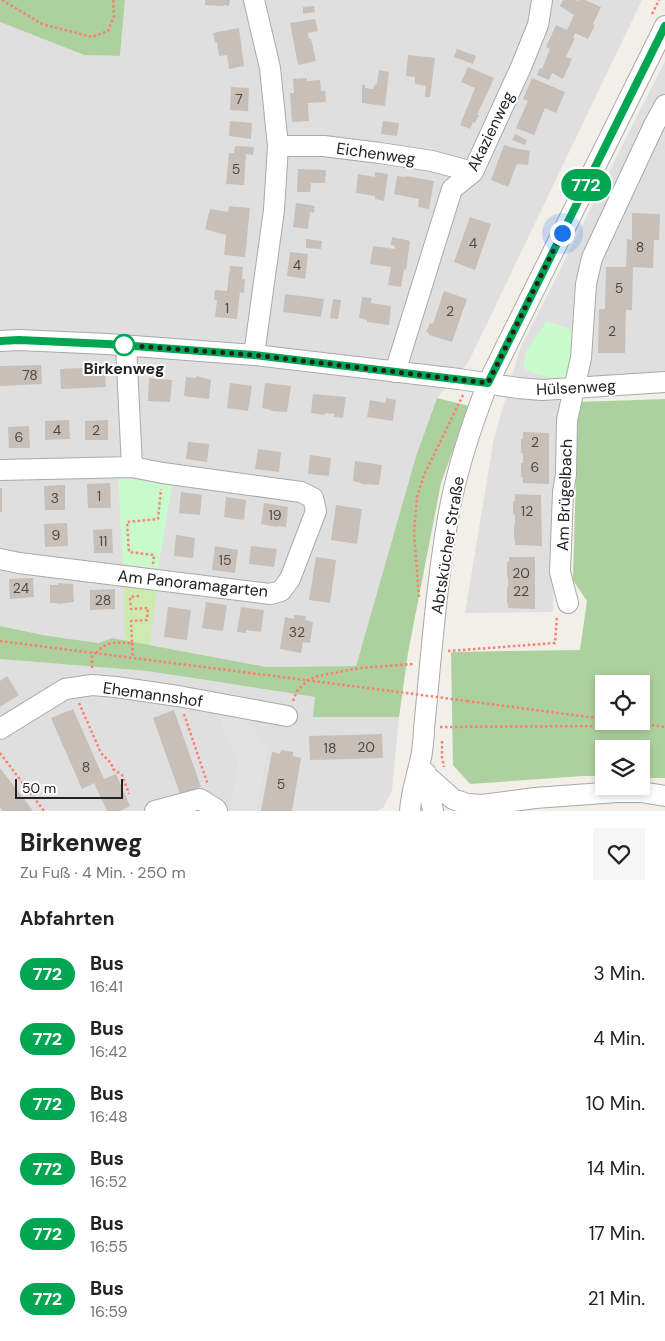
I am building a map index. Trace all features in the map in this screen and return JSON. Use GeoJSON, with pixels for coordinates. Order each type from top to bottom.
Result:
{"type":"FeatureCollection","features":[{"type":"Feature","properties":{"kind":"street"},"geometry":{"type":"LineString","coordinates":[[254,0],[270,68],[278,146],[274,210],[254,355]]}},
{"type":"Feature","properties":{"kind":"street","name":"Akazienweg"},"geometry":{"type":"LineString","coordinates":[[396,372],[452,189],[473,172],[538,25],[542,0]]}},
{"type":"Feature","properties":{"kind":"street","name":"Abtskücher Straße"},"geometry":{"type":"LineString","coordinates":[[410,811],[410,802],[422,751],[433,726],[431,652],[448,516],[474,416],[488,383],[665,26]]}},
{"type":"Feature","properties":{"kind":"street","name":"Am Brügelbach"},"geometry":{"type":"LineString","coordinates":[[568,603],[560,572],[567,420],[581,358],[586,284],[592,258],[665,105]]}},
{"type":"Feature","properties":{"kind":"street","name":"Eichenweg"},"geometry":{"type":"LineString","coordinates":[[278,146],[324,146],[380,153],[432,161],[473,172]]}},
{"type":"Feature","properties":{"kind":"street","name":"Hülsenweg"},"geometry":{"type":"LineString","coordinates":[[0,341],[19,340],[126,345],[254,355],[542,390],[665,382]]}},
{"type":"Feature","properties":{"kind":"street"},"geometry":{"type":"LineString","coordinates":[[126,345],[132,467]]}},
{"type":"Feature","properties":{"kind":"street","name":"Am Panoramagarten"},"geometry":{"type":"LineString","coordinates":[[0,470],[132,467],[162,473],[301,492],[313,498],[316,511],[290,579],[281,590],[270,594],[19,563],[0,559]]}},
{"type":"Feature","properties":{"kind":"street","name":"Ehemannshof"},"geometry":{"type":"LineString","coordinates":[[0,729],[65,689],[92,685],[178,696],[231,711],[287,716]]}},
{"type":"Feature","properties":{"kind":"street","name":"Abtskücher Straße"},"geometry":{"type":"LineString","coordinates":[[422,751],[437,775],[433,811]]}},
{"type":"Feature","properties":{"kind":"street"},"geometry":{"type":"LineString","coordinates":[[437,775],[453,799],[467,804],[482,805],[534,798],[617,792],[641,792],[665,796]]}},
{"type":"Feature","properties":{"kind":"street"},"geometry":{"type":"LineString","coordinates":[[155,811],[200,799],[216,810]]}},
{"type":"Feature","properties":{"kind":"street"},"geometry":{"type":"LineString","coordinates":[[535,811],[665,803]]}},
{"type":"Feature","properties":{"kind":"path"},"geometry":{"type":"LineString","coordinates":[[2,0],[42,24],[92,37],[108,31],[114,16],[113,0]]}},
{"type":"Feature","properties":{"kind":"path"},"geometry":{"type":"LineString","coordinates":[[431,652],[555,643],[557,616],[568,603]]}},
{"type":"Feature","properties":{"kind":"path"},"geometry":{"type":"LineString","coordinates":[[0,641],[595,718]]}},
{"type":"Feature","properties":{"kind":"path"},"geometry":{"type":"LineString","coordinates":[[132,643],[133,658]]}},
{"type":"Feature","properties":{"kind":"path"},"geometry":{"type":"LineString","coordinates":[[287,716],[297,691],[308,680],[318,676],[360,668],[414,664]]}},
{"type":"Feature","properties":{"kind":"path"},"geometry":{"type":"LineString","coordinates":[[72,688],[101,753],[111,763],[113,770],[122,775],[129,794]]}},
{"type":"Feature","properties":{"kind":"path"},"geometry":{"type":"LineString","coordinates":[[443,698],[444,689]]}},
{"type":"Feature","properties":{"kind":"path"},"geometry":{"type":"LineString","coordinates":[[178,696],[216,810]]}},
{"type":"Feature","properties":{"kind":"path"},"geometry":{"type":"LineString","coordinates":[[650,725],[665,727]]}},
{"type":"Feature","properties":{"kind":"path"},"geometry":{"type":"LineString","coordinates":[[437,775],[442,757],[433,726],[595,726]]}},
{"type":"Feature","properties":{"kind":"path"},"geometry":{"type":"LineString","coordinates":[[0,753],[44,811]]}},
{"type":"Feature","properties":{"kind":"shaded area"},"geometry":{"type":"Polygon","coordinates":[[[125,0],[642,0],[468,363],[437,398],[416,456],[356,666],[267,667],[112,638],[98,643],[43,635],[0,626],[0,22],[84,55],[120,56],[125,0]]]}},
{"type":"Feature","properties":{"kind":"shaded area"},"geometry":{"type":"Polygon","coordinates":[[[665,61],[665,393],[563,375],[555,484],[553,612],[465,613],[494,438],[520,349],[665,61]]]}},
{"type":"Feature","properties":{"kind":"shaded area"},"geometry":{"type":"Polygon","coordinates":[[[0,659],[147,671],[316,697],[314,717],[399,717],[392,791],[383,808],[377,811],[0,811],[0,659]]]}},
{"type":"Feature","properties":{"kind":"shaded area"},"geometry":{"type":"Polygon","coordinates":[[[217,714],[250,720],[267,751],[257,811],[230,811],[238,763],[217,714]]]}},
{"type":"Feature","properties":{"kind":"green space"},"geometry":{"type":"Polygon","coordinates":[[[0,0],[125,0],[120,56],[84,55],[0,22],[0,0]]]}},
{"type":"Feature","properties":{"kind":"green space"},"geometry":{"type":"Polygon","coordinates":[[[547,321],[579,332],[577,358],[563,378],[542,376],[523,367],[527,349],[547,321]]]}},
{"type":"Feature","properties":{"kind":"green space"},"geometry":{"type":"Polygon","coordinates":[[[437,398],[469,406],[441,483],[408,653],[399,717],[313,717],[315,697],[147,671],[0,659],[0,626],[43,635],[98,643],[112,638],[267,667],[356,666],[416,456],[437,398]]]}},
{"type":"Feature","properties":{"kind":"green space"},"geometry":{"type":"Polygon","coordinates":[[[665,399],[665,778],[650,778],[650,740],[595,740],[595,776],[470,784],[453,765],[451,652],[580,650],[587,601],[573,580],[578,402],[665,399]]]}},
{"type":"Feature","properties":{"kind":"green space"},"geometry":{"type":"Polygon","coordinates":[[[118,477],[172,486],[158,569],[123,564],[118,477]]]}},
{"type":"Feature","properties":{"kind":"green space"},"geometry":{"type":"Polygon","coordinates":[[[123,584],[157,589],[149,649],[112,638],[125,640],[123,584]]]}},
{"type":"Feature","properties":{"kind":"building"},"geometry":{"type":"Polygon","coordinates":[[[205,0],[230,0],[229,6],[224,6],[205,5],[205,0]]]}},
{"type":"Feature","properties":{"kind":"building"},"geometry":{"type":"Polygon","coordinates":[[[563,0],[585,0],[601,7],[588,39],[575,33],[573,38],[575,38],[566,57],[572,59],[563,79],[552,73],[549,80],[537,75],[540,68],[542,69],[550,49],[546,47],[556,25],[567,30],[574,15],[560,6],[563,0]]]}},
{"type":"Feature","properties":{"kind":"building"},"geometry":{"type":"Polygon","coordinates":[[[314,6],[315,12],[303,14],[303,7],[314,6]]]}},
{"type":"Feature","properties":{"kind":"building"},"geometry":{"type":"Polygon","coordinates":[[[315,19],[318,31],[308,33],[316,61],[298,65],[290,23],[315,19]]]}},
{"type":"Feature","properties":{"kind":"building"},"geometry":{"type":"Polygon","coordinates":[[[239,28],[244,66],[229,69],[227,55],[219,56],[217,42],[215,42],[213,33],[239,28]]]}},
{"type":"Feature","properties":{"kind":"building"},"geometry":{"type":"Polygon","coordinates":[[[457,49],[476,56],[473,64],[454,57],[457,49]]]}},
{"type":"Feature","properties":{"kind":"building"},"geometry":{"type":"Polygon","coordinates":[[[408,55],[435,58],[430,97],[425,97],[426,86],[415,84],[415,77],[406,76],[408,55]]]}},
{"type":"Feature","properties":{"kind":"building"},"geometry":{"type":"Polygon","coordinates":[[[468,67],[494,78],[477,115],[479,115],[470,129],[460,125],[475,88],[461,82],[468,67]]]}},
{"type":"Feature","properties":{"kind":"building"},"geometry":{"type":"Polygon","coordinates":[[[379,70],[389,72],[385,106],[362,103],[362,85],[365,85],[365,88],[373,89],[374,85],[377,84],[379,70]]]}},
{"type":"Feature","properties":{"kind":"building"},"geometry":{"type":"Polygon","coordinates":[[[307,78],[307,81],[320,80],[321,91],[325,91],[326,102],[308,103],[309,121],[292,122],[290,93],[294,93],[293,79],[307,78]]]}},
{"type":"Feature","properties":{"kind":"building"},"geometry":{"type":"Polygon","coordinates":[[[532,78],[565,92],[556,113],[545,108],[534,135],[516,128],[528,101],[523,99],[532,78]]]}},
{"type":"Feature","properties":{"kind":"building"},"geometry":{"type":"Polygon","coordinates":[[[231,87],[249,88],[248,111],[230,110],[231,87]]]}},
{"type":"Feature","properties":{"kind":"building"},"geometry":{"type":"Polygon","coordinates":[[[230,121],[252,123],[251,139],[229,136],[230,121]]]}},
{"type":"Feature","properties":{"kind":"building"},"geometry":{"type":"Polygon","coordinates":[[[383,121],[399,123],[397,136],[381,134],[383,121]]]}},
{"type":"Feature","properties":{"kind":"building"},"geometry":{"type":"Polygon","coordinates":[[[515,134],[527,140],[525,145],[512,140],[515,134]]]}},
{"type":"Feature","properties":{"kind":"building"},"geometry":{"type":"Polygon","coordinates":[[[504,145],[530,151],[528,165],[517,164],[508,187],[491,180],[504,145]]]}},
{"type":"Feature","properties":{"kind":"building"},"geometry":{"type":"Polygon","coordinates":[[[235,146],[254,147],[253,155],[246,154],[244,185],[226,184],[229,153],[234,153],[235,146]]]}},
{"type":"Feature","properties":{"kind":"building"},"geometry":{"type":"Polygon","coordinates":[[[298,169],[326,170],[325,183],[311,183],[310,192],[297,192],[298,169]]]}},
{"type":"Feature","properties":{"kind":"building"},"geometry":{"type":"Polygon","coordinates":[[[375,172],[388,174],[384,201],[375,199],[375,196],[356,193],[358,174],[375,177],[375,172]]]}},
{"type":"Feature","properties":{"kind":"building"},"geometry":{"type":"Polygon","coordinates":[[[397,176],[434,181],[429,209],[418,207],[419,199],[394,194],[397,176]]]}},
{"type":"Feature","properties":{"kind":"building"},"geometry":{"type":"Polygon","coordinates":[[[296,203],[315,206],[314,213],[310,212],[308,229],[293,227],[296,203]]]}},
{"type":"Feature","properties":{"kind":"building"},"geometry":{"type":"Polygon","coordinates":[[[229,206],[250,208],[245,257],[224,255],[226,235],[205,229],[210,209],[228,212],[229,206]]]}},
{"type":"Feature","properties":{"kind":"building"},"geometry":{"type":"Polygon","coordinates":[[[632,213],[660,214],[659,240],[654,240],[653,268],[633,267],[632,310],[626,310],[625,353],[598,353],[599,309],[605,309],[606,267],[626,267],[627,239],[632,240],[632,213]]]}},
{"type":"Feature","properties":{"kind":"building"},"geometry":{"type":"Polygon","coordinates":[[[470,217],[491,224],[475,270],[454,262],[470,217]]]}},
{"type":"Feature","properties":{"kind":"building"},"geometry":{"type":"Polygon","coordinates":[[[392,237],[410,241],[406,270],[404,269],[401,287],[388,285],[391,267],[370,264],[373,246],[395,249],[395,246],[391,245],[392,237]]]}},
{"type":"Feature","properties":{"kind":"building"},"geometry":{"type":"Polygon","coordinates":[[[306,239],[322,241],[321,249],[306,248],[306,239]]]}},
{"type":"Feature","properties":{"kind":"building"},"geometry":{"type":"Polygon","coordinates":[[[290,252],[308,254],[305,279],[287,276],[290,252]]]}},
{"type":"Feature","properties":{"kind":"building"},"geometry":{"type":"Polygon","coordinates":[[[230,266],[243,267],[242,279],[245,279],[244,293],[240,292],[237,319],[215,317],[217,300],[214,300],[215,290],[227,291],[230,266]]]}},
{"type":"Feature","properties":{"kind":"building"},"geometry":{"type":"Polygon","coordinates":[[[444,291],[467,299],[452,342],[429,335],[426,332],[430,323],[433,324],[444,291]]]}},
{"type":"Feature","properties":{"kind":"building"},"geometry":{"type":"Polygon","coordinates":[[[285,294],[324,299],[321,317],[283,312],[285,294]]]}},
{"type":"Feature","properties":{"kind":"building"},"geometry":{"type":"Polygon","coordinates":[[[362,297],[372,298],[371,303],[391,306],[389,325],[367,322],[367,320],[359,318],[362,297]]]}},
{"type":"Feature","properties":{"kind":"building"},"geometry":{"type":"Polygon","coordinates":[[[333,299],[341,300],[338,319],[330,318],[333,299]]]}},
{"type":"Feature","properties":{"kind":"building"},"geometry":{"type":"Polygon","coordinates":[[[41,365],[42,384],[0,386],[0,366],[41,365]]]}},
{"type":"Feature","properties":{"kind":"building"},"geometry":{"type":"Polygon","coordinates":[[[105,367],[106,387],[61,389],[60,369],[105,367]]]}},
{"type":"Feature","properties":{"kind":"building"},"geometry":{"type":"Polygon","coordinates":[[[196,376],[211,380],[209,399],[184,396],[186,377],[196,378],[196,376]]]}},
{"type":"Feature","properties":{"kind":"building"},"geometry":{"type":"Polygon","coordinates":[[[149,378],[172,380],[170,402],[148,401],[149,378]]]}},
{"type":"Feature","properties":{"kind":"building"},"geometry":{"type":"Polygon","coordinates":[[[230,383],[252,386],[248,411],[227,408],[230,383]]]}},
{"type":"Feature","properties":{"kind":"building"},"geometry":{"type":"Polygon","coordinates":[[[265,383],[291,386],[287,412],[271,411],[262,408],[265,383]]]}},
{"type":"Feature","properties":{"kind":"building"},"geometry":{"type":"Polygon","coordinates":[[[313,394],[346,397],[343,418],[334,417],[334,414],[311,413],[313,394]]]}},
{"type":"Feature","properties":{"kind":"building"},"geometry":{"type":"Polygon","coordinates":[[[386,398],[396,400],[393,421],[367,417],[370,400],[386,403],[386,398]]]}},
{"type":"Feature","properties":{"kind":"building"},"geometry":{"type":"Polygon","coordinates":[[[69,420],[70,439],[45,440],[45,421],[69,420]]]}},
{"type":"Feature","properties":{"kind":"building"},"geometry":{"type":"Polygon","coordinates":[[[108,420],[108,440],[85,440],[85,421],[108,420]]]}},
{"type":"Feature","properties":{"kind":"building"},"geometry":{"type":"Polygon","coordinates":[[[29,426],[30,448],[9,448],[8,427],[29,426]]]}},
{"type":"Feature","properties":{"kind":"building"},"geometry":{"type":"Polygon","coordinates":[[[523,432],[549,433],[549,484],[523,483],[523,477],[521,477],[523,453],[521,453],[521,439],[523,439],[523,432]]]}},
{"type":"Feature","properties":{"kind":"building"},"geometry":{"type":"Polygon","coordinates":[[[188,442],[209,444],[207,462],[186,459],[188,442]]]}},
{"type":"Feature","properties":{"kind":"building"},"geometry":{"type":"Polygon","coordinates":[[[258,449],[281,452],[279,472],[255,469],[258,449]]]}},
{"type":"Feature","properties":{"kind":"building"},"geometry":{"type":"Polygon","coordinates":[[[310,455],[331,458],[329,476],[308,474],[310,455]]]}},
{"type":"Feature","properties":{"kind":"building"},"geometry":{"type":"Polygon","coordinates":[[[355,461],[382,465],[379,485],[361,484],[353,481],[355,461]]]}},
{"type":"Feature","properties":{"kind":"building"},"geometry":{"type":"Polygon","coordinates":[[[110,483],[111,508],[88,508],[87,484],[110,483]]]}},
{"type":"Feature","properties":{"kind":"building"},"geometry":{"type":"Polygon","coordinates":[[[65,485],[65,510],[45,510],[44,486],[65,485]]]}},
{"type":"Feature","properties":{"kind":"building"},"geometry":{"type":"Polygon","coordinates":[[[0,488],[2,488],[2,512],[0,512],[0,488]]]}},
{"type":"Feature","properties":{"kind":"building"},"geometry":{"type":"Polygon","coordinates":[[[181,492],[202,495],[200,515],[179,513],[181,492]]]}},
{"type":"Feature","properties":{"kind":"building"},"geometry":{"type":"Polygon","coordinates":[[[515,494],[541,495],[542,546],[515,545],[513,501],[515,501],[515,494]]]}},
{"type":"Feature","properties":{"kind":"building"},"geometry":{"type":"Polygon","coordinates":[[[226,497],[246,500],[244,520],[224,517],[226,497]]]}},
{"type":"Feature","properties":{"kind":"building"},"geometry":{"type":"Polygon","coordinates":[[[264,503],[288,507],[286,527],[261,524],[264,503]]]}},
{"type":"Feature","properties":{"kind":"building"},"geometry":{"type":"Polygon","coordinates":[[[336,505],[362,509],[357,544],[331,540],[336,505]]]}},
{"type":"Feature","properties":{"kind":"building"},"geometry":{"type":"Polygon","coordinates":[[[67,523],[68,546],[45,547],[44,524],[67,523]]]}},
{"type":"Feature","properties":{"kind":"building"},"geometry":{"type":"Polygon","coordinates":[[[112,529],[113,553],[94,553],[93,530],[112,529]]]}},
{"type":"Feature","properties":{"kind":"building"},"geometry":{"type":"Polygon","coordinates":[[[176,535],[195,538],[193,558],[174,556],[176,535]]]}},
{"type":"Feature","properties":{"kind":"building"},"geometry":{"type":"Polygon","coordinates":[[[215,546],[238,550],[235,573],[212,570],[215,546]]]}},
{"type":"Feature","properties":{"kind":"building"},"geometry":{"type":"Polygon","coordinates":[[[251,546],[277,549],[274,567],[249,564],[251,546]]]}},
{"type":"Feature","properties":{"kind":"building"},"geometry":{"type":"Polygon","coordinates":[[[316,557],[336,560],[330,603],[309,600],[316,557]]]}},
{"type":"Feature","properties":{"kind":"building"},"geometry":{"type":"Polygon","coordinates":[[[509,557],[535,557],[535,609],[508,608],[507,562],[509,557]]]}},
{"type":"Feature","properties":{"kind":"building"},"geometry":{"type":"Polygon","coordinates":[[[33,578],[34,597],[10,599],[9,579],[33,578]]]}},
{"type":"Feature","properties":{"kind":"building"},"geometry":{"type":"Polygon","coordinates":[[[58,583],[73,584],[74,602],[50,603],[50,585],[58,585],[58,583]]]}},
{"type":"Feature","properties":{"kind":"building"},"geometry":{"type":"Polygon","coordinates":[[[115,589],[115,609],[90,610],[90,590],[115,589]]]}},
{"type":"Feature","properties":{"kind":"building"},"geometry":{"type":"Polygon","coordinates":[[[206,602],[227,605],[223,631],[202,628],[206,602]]]}},
{"type":"Feature","properties":{"kind":"building"},"geometry":{"type":"Polygon","coordinates":[[[168,607],[191,610],[187,640],[164,637],[168,607]]]}},
{"type":"Feature","properties":{"kind":"building"},"geometry":{"type":"Polygon","coordinates":[[[241,607],[264,610],[261,632],[246,630],[246,633],[237,632],[241,607]]]}},
{"type":"Feature","properties":{"kind":"building"},"geometry":{"type":"Polygon","coordinates":[[[294,615],[306,616],[305,620],[313,622],[310,643],[303,642],[301,653],[280,649],[285,617],[294,619],[294,615]]]}},
{"type":"Feature","properties":{"kind":"building"},"geometry":{"type":"Polygon","coordinates":[[[7,676],[19,695],[0,707],[0,681],[7,676]]]}},
{"type":"Feature","properties":{"kind":"building"},"geometry":{"type":"Polygon","coordinates":[[[73,709],[104,779],[116,774],[130,806],[120,811],[107,811],[94,783],[82,789],[51,718],[73,709]]]}},
{"type":"Feature","properties":{"kind":"building"},"geometry":{"type":"Polygon","coordinates":[[[174,710],[201,787],[180,794],[153,718],[174,710]]]}},
{"type":"Feature","properties":{"kind":"building"},"geometry":{"type":"Polygon","coordinates":[[[382,734],[383,758],[310,760],[309,736],[382,734]]]}},
{"type":"Feature","properties":{"kind":"building"},"geometry":{"type":"Polygon","coordinates":[[[281,750],[293,752],[293,756],[301,758],[292,811],[261,811],[272,752],[280,754],[281,750]]]}},
{"type":"Feature","properties":{"kind":"building"},"geometry":{"type":"Polygon","coordinates":[[[0,768],[33,811],[3,811],[0,807],[0,768]]]}},
{"type":"Feature","properties":{"kind":"bus line","name":"772"},"geometry":{"type":"LineString","coordinates":[[0,341],[19,340],[107,344],[254,355],[488,383],[665,26]]}},
{"type":"Feature","properties":{"kind":"place","name":"Birkenweg"},"geometry":{"type":"Point","coordinates":[124,345]}},
{"type":"Feature","properties":{"kind":"route"},"geometry":{"type":"LineString","coordinates":[[124,345],[254,355],[488,383],[562,233]]}}]}
